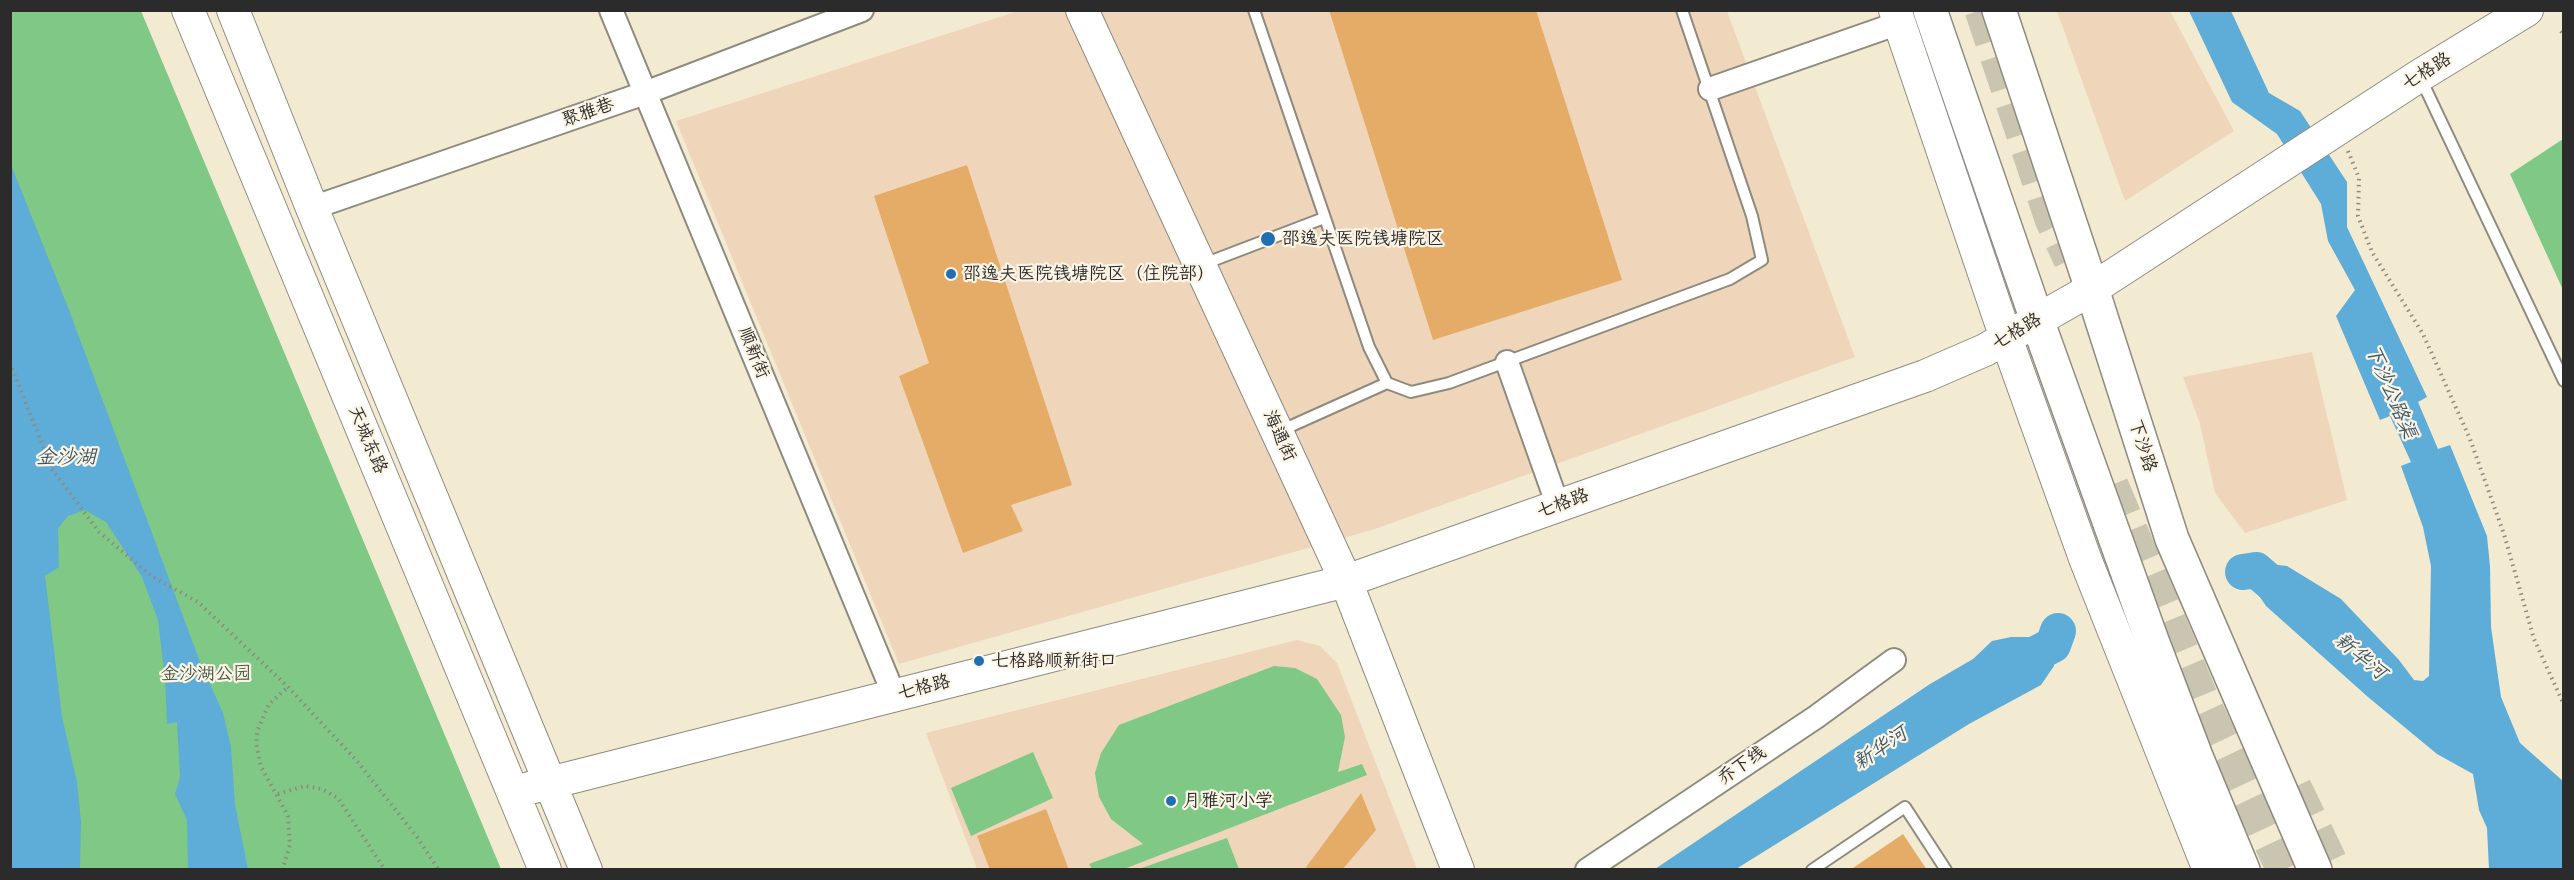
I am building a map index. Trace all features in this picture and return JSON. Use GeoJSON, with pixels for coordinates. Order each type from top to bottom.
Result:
{"type":"FeatureCollection","features":[{"type":"Feature","properties":{"kind":"main road"},"geometry":{"type":"LineString","coordinates":[[1930,10],[2037,320],[2192,748],[2243,870]]}},
{"type":"Feature","properties":{"kind":"main road","name":"下沙路"},"geometry":{"type":"LineString","coordinates":[[1999,10],[2172,539],[2315,870]]}},
{"type":"Feature","properties":{"kind":"street","name":"天城东路"},"geometry":{"type":"LineString","coordinates":[[188,10],[545,870]]}},
{"type":"Feature","properties":{"kind":"street"},"geometry":{"type":"LineString","coordinates":[[233,10],[312,208],[586,870]]}},
{"type":"Feature","properties":{"kind":"street","name":"顺新街"},"geometry":{"type":"LineString","coordinates":[[611,10],[894,695]]}},
{"type":"Feature","properties":{"kind":"street","name":"聚雅巷"},"geometry":{"type":"LineString","coordinates":[[312,208],[645,93],[862,10]]}},
{"type":"Feature","properties":{"kind":"street","name":"海通街"},"geometry":{"type":"LineString","coordinates":[[1082,10],[1346,581],[1458,870]]}},
{"type":"Feature","properties":{"kind":"street","name":"七格路"},"geometry":{"type":"LineString","coordinates":[[514,792],[1346,581],[1925,376],[1985,350],[2092,289],[2419,76],[2527,10]]}},
{"type":"Feature","properties":{"kind":"street"},"geometry":{"type":"LineString","coordinates":[[1710,89],[1897,17],[2006,338],[2086,561],[2209,870]]}},
{"type":"Feature","properties":{"kind":"street"},"geometry":{"type":"LineString","coordinates":[[1507,362],[1558,506]]}},
{"type":"Feature","properties":{"kind":"street","name":"乔下线"},"geometry":{"type":"LineString","coordinates":[[1587,870],[1816,717],[1894,660]]}},
{"type":"Feature","properties":{"kind":"lane"},"geometry":{"type":"LineString","coordinates":[[1254,10],[1369,347],[1387,383],[1411,392],[1449,383],[1730,279],[1762,260],[1752,216],[1682,10]]}},
{"type":"Feature","properties":{"kind":"lane"},"geometry":{"type":"LineString","coordinates":[[2419,76],[2564,381]]}},
{"type":"Feature","properties":{"kind":"lane"},"geometry":{"type":"LineString","coordinates":[[1200,266],[1324,218]]}},
{"type":"Feature","properties":{"kind":"lane"},"geometry":{"type":"LineString","coordinates":[[1277,432],[1387,383]]}},
{"type":"Feature","properties":{"kind":"lane"},"geometry":{"type":"LineString","coordinates":[[1812,870],[1905,807],[1946,870]]}},
{"type":"Feature","properties":{"kind":"path"},"geometry":{"type":"LineString","coordinates":[[2339,130],[2359,178],[2358,216],[2373,252],[2423,334],[2470,439],[2504,534],[2534,639],[2564,705]]}},
{"type":"Feature","properties":{"kind":"path"},"geometry":{"type":"LineString","coordinates":[[10,363],[52,469],[74,502],[99,532],[153,577],[198,602],[288,687],[357,761],[417,837],[439,870]]}},
{"type":"Feature","properties":{"kind":"path"},"geometry":{"type":"LineString","coordinates":[[282,870],[290,845],[288,816],[278,794],[261,767],[256,744],[258,729],[269,704],[288,687]]}},
{"type":"Feature","properties":{"kind":"path"},"geometry":{"type":"LineString","coordinates":[[278,794],[305,786],[322,789],[338,798],[386,870]]}},
{"type":"Feature","properties":{"kind":"shaded area","name":"邵逸夫医院钱塘院区"},"geometry":{"type":"Polygon","coordinates":[[[1018,11],[1727,11],[1855,357],[1375,529],[899,664],[676,121],[1018,11]]]}},
{"type":"Feature","properties":{"kind":"shaded area"},"geometry":{"type":"Polygon","coordinates":[[[2057,11],[2170,11],[2234,131],[2125,201],[2057,11]]]}},
{"type":"Feature","properties":{"kind":"shaded area"},"geometry":{"type":"Polygon","coordinates":[[[2312,352],[2347,500],[2245,533],[2215,493],[2200,424],[2183,377],[2312,352]]]}},
{"type":"Feature","properties":{"kind":"shaded area","name":"月雅河小学"},"geometry":{"type":"Polygon","coordinates":[[[1297,640],[1320,646],[1337,663],[1417,869],[977,869],[926,733],[1297,640]]]}},
{"type":"Feature","properties":{"kind":"green space","name":"金沙湖公园"},"geometry":{"type":"Polygon","coordinates":[[[10,11],[141,11],[501,869],[11,869],[10,11]]]}},
{"type":"Feature","properties":{"kind":"green space"},"geometry":{"type":"Polygon","coordinates":[[[2563,139],[2563,290],[2510,174],[2563,139]]]}},
{"type":"Feature","properties":{"kind":"green space"},"geometry":{"type":"Polygon","coordinates":[[[1274,666],[1295,668],[1317,679],[1341,715],[1345,737],[1338,772],[1362,764],[1367,775],[1124,869],[1092,869],[1089,864],[1143,844],[1111,819],[1099,797],[1095,773],[1101,753],[1119,725],[1274,666]]]}},
{"type":"Feature","properties":{"kind":"green space"},"geometry":{"type":"Polygon","coordinates":[[[1033,752],[1053,798],[971,836],[951,788],[1033,752]]]}},
{"type":"Feature","properties":{"kind":"green space"},"geometry":{"type":"Polygon","coordinates":[[[1227,838],[1239,869],[1139,869],[1227,838]]]}},
{"type":"Feature","properties":{"kind":"water","name":"下沙公路渠"},"geometry":{"type":"Polygon","coordinates":[[[2189,11],[2231,11],[2269,93],[2300,111],[2347,182],[2347,227],[2427,397],[2418,402],[2438,449],[2450,445],[2487,536],[2491,627],[2501,697],[2520,743],[2563,781],[2563,869],[2489,869],[2487,828],[2479,810],[2473,774],[2437,754],[2368,697],[2266,606],[2256,591],[2256,570],[2270,564],[2287,566],[2341,599],[2399,660],[2414,680],[2423,681],[2429,676],[2431,566],[2423,527],[2401,466],[2411,462],[2390,416],[2380,420],[2336,316],[2355,290],[2328,241],[2321,204],[2277,134],[2232,102],[2189,11]]]}},
{"type":"Feature","properties":{"kind":"water","name":"金沙湖"},"geometry":{"type":"Polygon","coordinates":[[[11,165],[69,310],[200,662],[223,713],[231,747],[235,805],[248,869],[188,869],[187,820],[175,794],[180,778],[177,722],[167,724],[165,678],[158,620],[142,577],[106,522],[85,510],[68,516],[58,528],[59,567],[45,576],[62,717],[77,782],[81,822],[80,869],[11,869],[11,165]]]}},
{"type":"Feature","properties":{"kind":"water"},"geometry":{"type":"Polygon","coordinates":[[[2011,637],[2042,637],[2053,645],[2054,666],[2041,685],[1969,724],[1736,869],[1655,869],[1930,684],[1973,659],[1992,641],[2011,637]]]}},
{"type":"Feature","properties":{"kind":"building","name":"邵逸夫医院钱塘院区"},"geometry":{"type":"Polygon","coordinates":[[[1329,10],[1536,10],[1622,280],[1433,340],[1329,10]]]}},
{"type":"Feature","properties":{"kind":"building","name":"邵逸夫医院钱塘院区（住院部）"},"geometry":{"type":"Polygon","coordinates":[[[967,165],[1072,485],[1011,505],[1023,531],[963,553],[899,376],[929,363],[874,196],[967,165]]]}},
{"type":"Feature","properties":{"kind":"building"},"geometry":{"type":"Polygon","coordinates":[[[1361,793],[1376,830],[1342,870],[1304,870],[1361,793]]]}},
{"type":"Feature","properties":{"kind":"building"},"geometry":{"type":"Polygon","coordinates":[[[1046,809],[1069,870],[990,870],[977,836],[1046,809]]]}},
{"type":"Feature","properties":{"kind":"building"},"geometry":{"type":"Polygon","coordinates":[[[1903,834],[1927,870],[1850,870],[1903,834]]]}},
{"type":"Feature","properties":{"kind":"waterway","name":"新华河"},"geometry":{"type":"LineString","coordinates":[[2243,572],[2256,570],[2293,602]]}},
{"type":"Feature","properties":{"kind":"waterway","name":"新华河"},"geometry":{"type":"LineString","coordinates":[[2010,667],[2053,645],[2058,631]]}},
{"type":"Feature","properties":{"kind":"tunnel"},"geometry":{"type":"LineString","coordinates":[[1981,10],[2051,219],[2070,260]]}},
{"type":"Feature","properties":{"kind":"tunnel"},"geometry":{"type":"LineString","coordinates":[[2112,485],[2205,705],[2283,870]]}},
{"type":"Feature","properties":{"kind":"tunnel"},"geometry":{"type":"LineString","coordinates":[[2295,787],[2335,870]]}},
{"type":"Feature","properties":{"kind":"place","name":"邵逸夫医院钱塘院区"},"geometry":{"type":"Point","coordinates":[1268,239]}},
{"type":"Feature","properties":{"kind":"place","name":"邵逸夫医院钱塘院区（住院部）"},"geometry":{"type":"Point","coordinates":[951,274]}},
{"type":"Feature","properties":{"kind":"place","name":"七格路顺新街口"},"geometry":{"type":"Point","coordinates":[979,661]}},
{"type":"Feature","properties":{"kind":"place","name":"月雅河小学"},"geometry":{"type":"Point","coordinates":[1171,801]}}]}
